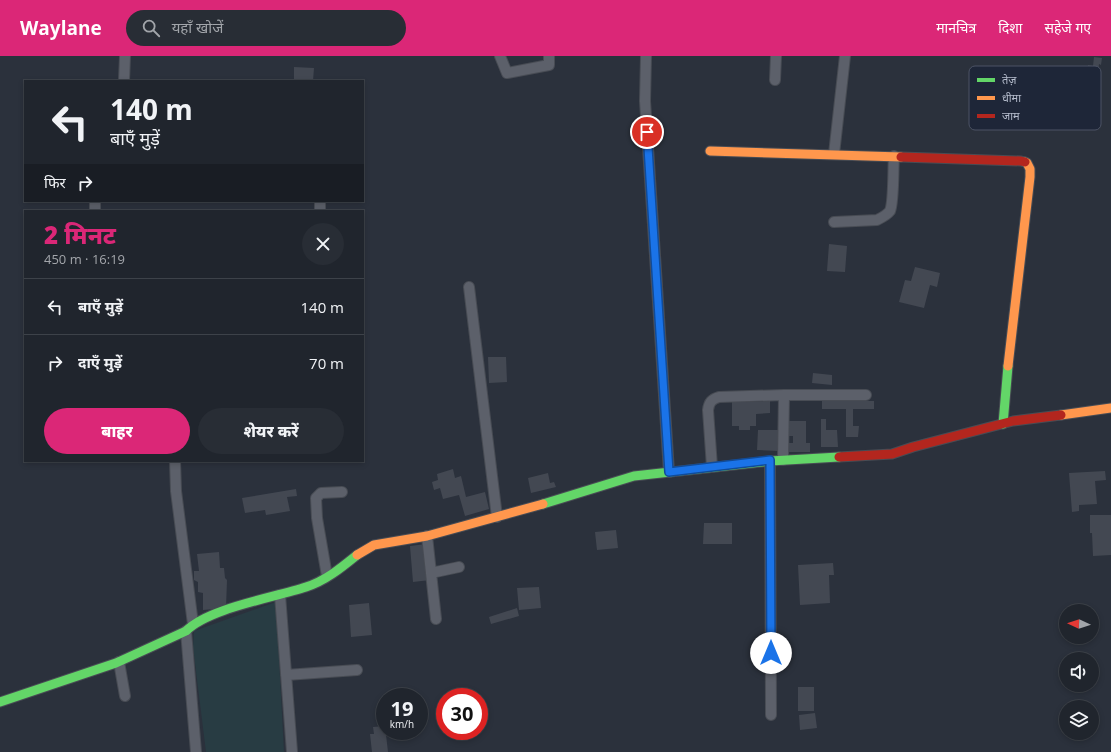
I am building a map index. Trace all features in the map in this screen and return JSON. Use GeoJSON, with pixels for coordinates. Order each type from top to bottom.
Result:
{"type":"FeatureCollection","features":[{"type":"Feature","properties":{"kind":"street"},"geometry":{"type":"LineString","coordinates":[[124,80],[125,56]]}},
{"type":"Feature","properties":{"kind":"street"},"geometry":{"type":"LineString","coordinates":[[500,56],[507,73],[549,65],[549,56]]}},
{"type":"Feature","properties":{"kind":"street"},"geometry":{"type":"LineString","coordinates":[[646,56],[645,101],[669,472]]}},
{"type":"Feature","properties":{"kind":"street"},"geometry":{"type":"LineString","coordinates":[[775,80],[776,56]]}},
{"type":"Feature","properties":{"kind":"street"},"geometry":{"type":"LineString","coordinates":[[834,154],[845,56]]}},
{"type":"Feature","properties":{"kind":"street"},"geometry":{"type":"LineString","coordinates":[[710,151],[894,156],[1021,161],[1027,163],[1030,168],[1010,344],[1003,424]]}},
{"type":"Feature","properties":{"kind":"street"},"geometry":{"type":"LineString","coordinates":[[834,222],[877,220],[883,218],[890,210],[892,202],[894,156]]}},
{"type":"Feature","properties":{"kind":"street"},"geometry":{"type":"LineString","coordinates":[[469,287],[497,517]]}},
{"type":"Feature","properties":{"kind":"street"},"geometry":{"type":"LineString","coordinates":[[712,467],[708,410],[709,403],[713,399],[719,397],[784,395],[866,395]]}},
{"type":"Feature","properties":{"kind":"street"},"geometry":{"type":"LineString","coordinates":[[783,460],[784,395]]}},
{"type":"Feature","properties":{"kind":"street"},"geometry":{"type":"LineString","coordinates":[[0,702],[119,662],[226,610],[307,587],[333,574],[358,554],[374,544],[428,536],[536,506],[634,476],[770,460],[892,454],[912,447],[1013,421],[1111,408]]}},
{"type":"Feature","properties":{"kind":"street"},"geometry":{"type":"LineString","coordinates":[[770,460],[771,715]]}},
{"type":"Feature","properties":{"kind":"street"},"geometry":{"type":"LineString","coordinates":[[175,462],[176,491],[190,628],[196,752]]}},
{"type":"Feature","properties":{"kind":"street"},"geometry":{"type":"LineString","coordinates":[[327,576],[317,518],[316,498],[321,493],[342,492]]}},
{"type":"Feature","properties":{"kind":"street"},"geometry":{"type":"LineString","coordinates":[[428,536],[436,618]]}},
{"type":"Feature","properties":{"kind":"street"},"geometry":{"type":"LineString","coordinates":[[431,573],[459,567]]}},
{"type":"Feature","properties":{"kind":"street"},"geometry":{"type":"LineString","coordinates":[[280,594],[292,752]]}},
{"type":"Feature","properties":{"kind":"street"},"geometry":{"type":"LineString","coordinates":[[119,662],[125,696]]}},
{"type":"Feature","properties":{"kind":"street"},"geometry":{"type":"LineString","coordinates":[[286,675],[358,670]]}},
{"type":"Feature","properties":{"kind":"shaded area"},"geometry":{"type":"Polygon","coordinates":[[[276,602],[284,752],[206,752],[193,647],[194,631],[276,602]]]}},
{"type":"Feature","properties":{"kind":"building"},"geometry":{"type":"Polygon","coordinates":[[[1094,57],[1102,58],[1101,65],[1099,64],[1099,66],[1093,66],[1094,57]]]}},
{"type":"Feature","properties":{"kind":"building"},"geometry":{"type":"Polygon","coordinates":[[[294,67],[314,68],[313,80],[294,80],[294,67]]]}},
{"type":"Feature","properties":{"kind":"building"},"geometry":{"type":"Polygon","coordinates":[[[829,244],[847,246],[845,272],[827,271],[829,244]]]}},
{"type":"Feature","properties":{"kind":"building"},"geometry":{"type":"Polygon","coordinates":[[[915,267],[940,273],[937,287],[930,285],[924,308],[899,302],[905,280],[911,281],[915,267]]]}},
{"type":"Feature","properties":{"kind":"building"},"geometry":{"type":"Polygon","coordinates":[[[488,357],[506,357],[507,382],[489,383],[488,357]]]}},
{"type":"Feature","properties":{"kind":"building"},"geometry":{"type":"Polygon","coordinates":[[[813,373],[832,375],[832,385],[812,383],[813,373]]]}},
{"type":"Feature","properties":{"kind":"building"},"geometry":{"type":"Polygon","coordinates":[[[770,401],[770,413],[756,414],[756,426],[750,426],[750,430],[739,430],[739,426],[732,426],[732,402],[770,401]]]}},
{"type":"Feature","properties":{"kind":"building"},"geometry":{"type":"Polygon","coordinates":[[[822,401],[874,401],[874,409],[853,409],[853,426],[859,426],[858,437],[846,437],[846,409],[822,409],[822,401]]]}},
{"type":"Feature","properties":{"kind":"building"},"geometry":{"type":"Polygon","coordinates":[[[821,419],[826,419],[826,430],[837,430],[838,447],[821,447],[821,419]]]}},
{"type":"Feature","properties":{"kind":"building"},"geometry":{"type":"Polygon","coordinates":[[[789,421],[806,421],[806,443],[810,443],[810,452],[786,452],[786,443],[793,443],[793,436],[788,436],[789,421]]]}},
{"type":"Feature","properties":{"kind":"building"},"geometry":{"type":"Polygon","coordinates":[[[758,430],[778,430],[778,451],[757,450],[758,430]]]}},
{"type":"Feature","properties":{"kind":"building"},"geometry":{"type":"Polygon","coordinates":[[[453,469],[455,478],[461,476],[466,497],[485,492],[489,509],[465,516],[459,495],[443,499],[440,488],[434,490],[432,482],[438,480],[437,474],[453,469]]]}},
{"type":"Feature","properties":{"kind":"building"},"geometry":{"type":"Polygon","coordinates":[[[1105,471],[1106,480],[1095,481],[1097,504],[1079,505],[1079,511],[1072,512],[1069,473],[1105,471]]]}},
{"type":"Feature","properties":{"kind":"building"},"geometry":{"type":"Polygon","coordinates":[[[548,473],[550,483],[554,482],[556,487],[531,493],[528,478],[548,473]]]}},
{"type":"Feature","properties":{"kind":"building"},"geometry":{"type":"Polygon","coordinates":[[[296,489],[297,496],[287,497],[290,511],[266,515],[265,510],[245,513],[242,498],[296,489]]]}},
{"type":"Feature","properties":{"kind":"building"},"geometry":{"type":"Polygon","coordinates":[[[1090,515],[1111,515],[1111,555],[1093,556],[1092,533],[1090,533],[1090,515]]]}},
{"type":"Feature","properties":{"kind":"building"},"geometry":{"type":"Polygon","coordinates":[[[704,523],[732,523],[732,544],[703,544],[704,523]]]}},
{"type":"Feature","properties":{"kind":"building"},"geometry":{"type":"Polygon","coordinates":[[[616,530],[618,548],[597,550],[595,532],[616,530]]]}},
{"type":"Feature","properties":{"kind":"building"},"geometry":{"type":"Polygon","coordinates":[[[426,544],[430,580],[413,582],[410,546],[426,544]]]}},
{"type":"Feature","properties":{"kind":"building"},"geometry":{"type":"Polygon","coordinates":[[[219,552],[220,568],[224,568],[225,578],[227,580],[226,608],[203,610],[203,593],[198,592],[198,582],[194,580],[194,571],[199,571],[197,554],[219,552]]]}},
{"type":"Feature","properties":{"kind":"building"},"geometry":{"type":"Polygon","coordinates":[[[833,563],[834,575],[829,575],[830,603],[800,605],[798,565],[833,563]]]}},
{"type":"Feature","properties":{"kind":"building"},"geometry":{"type":"Polygon","coordinates":[[[539,587],[541,608],[519,610],[517,588],[539,587]]]}},
{"type":"Feature","properties":{"kind":"building"},"geometry":{"type":"Polygon","coordinates":[[[369,603],[372,635],[351,637],[349,605],[369,603]]]}},
{"type":"Feature","properties":{"kind":"building"},"geometry":{"type":"Polygon","coordinates":[[[517,608],[519,616],[491,624],[489,617],[517,608]]]}},
{"type":"Feature","properties":{"kind":"building"},"geometry":{"type":"Polygon","coordinates":[[[798,687],[814,687],[814,711],[798,711],[798,687]]]}},
{"type":"Feature","properties":{"kind":"building"},"geometry":{"type":"Polygon","coordinates":[[[815,713],[817,728],[800,730],[799,715],[815,713]]]}},
{"type":"Feature","properties":{"kind":"building"},"geometry":{"type":"Polygon","coordinates":[[[373,727],[376,727],[376,740],[387,740],[388,752],[372,752],[370,734],[374,734],[373,727]]]}},
{"type":"Feature","properties":{"kind":"traffic: fast"},"geometry":{"type":"LineString","coordinates":[[1003,424],[1008,366]]}},
{"type":"Feature","properties":{"kind":"traffic: fast"},"geometry":{"type":"LineString","coordinates":[[543,504],[634,476],[770,461],[839,457]]}},
{"type":"Feature","properties":{"kind":"traffic: fast"},"geometry":{"type":"LineString","coordinates":[[0,702],[116,663],[186,631],[196,623],[225,610],[313,584],[333,574],[357,555]]}},
{"type":"Feature","properties":{"kind":"traffic: slow"},"geometry":{"type":"LineString","coordinates":[[710,151],[901,157]]}},
{"type":"Feature","properties":{"kind":"traffic: slow"},"geometry":{"type":"LineString","coordinates":[[1008,366],[1030,177],[1030,169],[1025,162]]}},
{"type":"Feature","properties":{"kind":"traffic: slow"},"geometry":{"type":"LineString","coordinates":[[1061,415],[1111,408]]}},
{"type":"Feature","properties":{"kind":"traffic: slow"},"geometry":{"type":"LineString","coordinates":[[357,555],[374,545],[427,536],[543,504]]}},
{"type":"Feature","properties":{"kind":"traffic: jam"},"geometry":{"type":"LineString","coordinates":[[901,157],[1025,162]]}},
{"type":"Feature","properties":{"kind":"traffic: jam"},"geometry":{"type":"LineString","coordinates":[[839,457],[892,454],[913,447],[1013,421],[1061,415]]}},
{"type":"Feature","properties":{"kind":"route"},"geometry":{"type":"LineString","coordinates":[[647,132],[669,472],[770,460],[771,653]]}}]}
